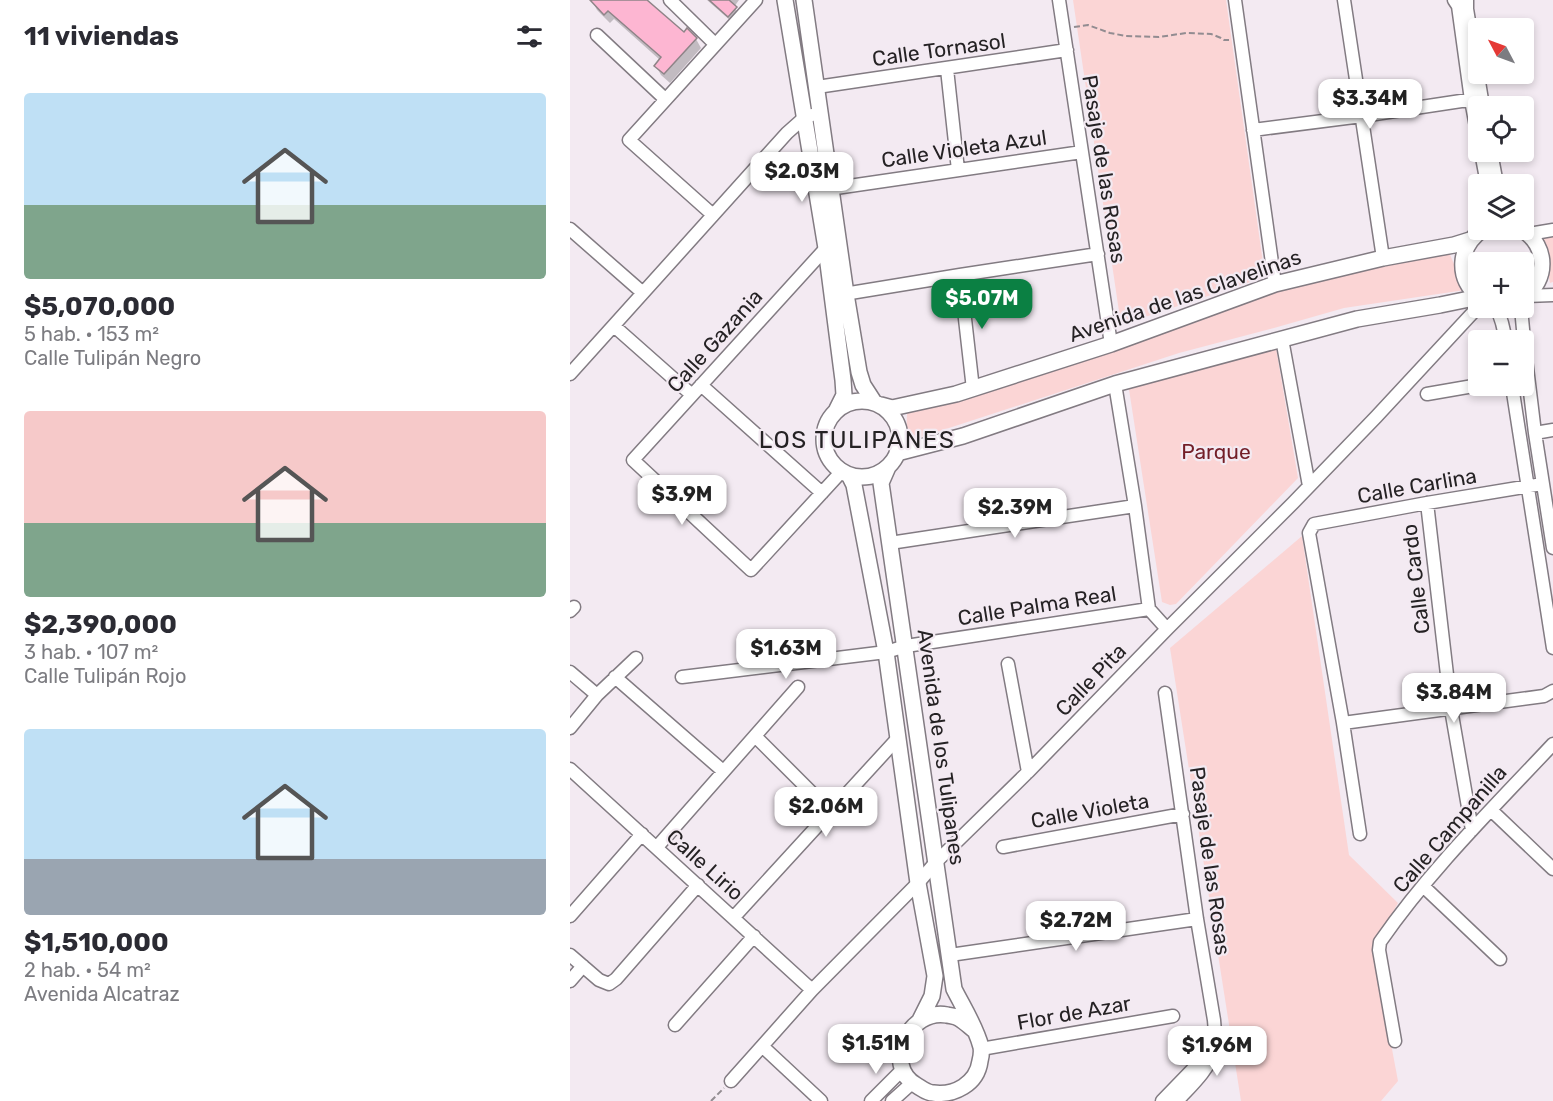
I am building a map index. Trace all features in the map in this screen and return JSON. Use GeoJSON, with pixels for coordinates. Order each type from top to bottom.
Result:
{"type":"FeatureCollection","features":[{"type":"Feature","properties":{"kind":"street"},"geometry":{"type":"LineString","coordinates":[[670,0],[716,44]]}},
{"type":"Feature","properties":{"kind":"street"},"geometry":{"type":"LineString","coordinates":[[713,215],[629,140],[756,0]]}},
{"type":"Feature","properties":{"kind":"street"},"geometry":{"type":"LineString","coordinates":[[785,0],[813,115],[824,189],[839,295],[844,395],[825,429],[824,445],[830,460],[845,473],[866,477],[888,467],[900,445],[899,429],[893,415],[878,403],[863,384],[859,372],[839,295],[826,248],[824,189]]}},
{"type":"Feature","properties":{"kind":"street"},"geometry":{"type":"LineString","coordinates":[[572,369],[614,326],[787,133],[813,115],[817,87],[804,0]]}},
{"type":"Feature","properties":{"kind":"street","name":"Pasaje de las Rosas"},"geometry":{"type":"LineString","coordinates":[[1059,0],[1112,344]]}},
{"type":"Feature","properties":{"kind":"street"},"geometry":{"type":"LineString","coordinates":[[1235,0],[1275,284]]}},
{"type":"Feature","properties":{"kind":"street"},"geometry":{"type":"LineString","coordinates":[[1344,0],[1383,258]]}},
{"type":"Feature","properties":{"kind":"street"},"geometry":{"type":"LineString","coordinates":[[1454,0],[1458,6],[1477,96]]}},
{"type":"Feature","properties":{"kind":"street"},"geometry":{"type":"LineString","coordinates":[[1467,0],[1477,96]]}},
{"type":"Feature","properties":{"kind":"street"},"geometry":{"type":"LineString","coordinates":[[597,35],[665,99]]}},
{"type":"Feature","properties":{"kind":"street","name":"Calle Tornasol"},"geometry":{"type":"LineString","coordinates":[[817,87],[1066,50]]}},
{"type":"Feature","properties":{"kind":"street"},"geometry":{"type":"LineString","coordinates":[[947,69],[958,170]]}},
{"type":"Feature","properties":{"kind":"street"},"geometry":{"type":"LineString","coordinates":[[1253,130],[1468,103]]}},
{"type":"Feature","properties":{"kind":"street","name":"Calle Violeta Azul"},"geometry":{"type":"LineString","coordinates":[[824,189],[1082,152]]}},
{"type":"Feature","properties":{"kind":"street"},"geometry":{"type":"LineString","coordinates":[[570,229],[643,292]]}},
{"type":"Feature","properties":{"kind":"street"},"geometry":{"type":"LineString","coordinates":[[1534,231],[1552,229]]}},
{"type":"Feature","properties":{"kind":"street"},"geometry":{"type":"LineString","coordinates":[[1468,284],[1462,268],[1463,253],[1470,240]]}},
{"type":"Feature","properties":{"kind":"street","name":"Avenida de las Clavelinas"},"geometry":{"type":"LineString","coordinates":[[878,403],[892,408],[956,394],[1112,344],[1275,284],[1470,240]]}},
{"type":"Feature","properties":{"kind":"street"},"geometry":{"type":"LineString","coordinates":[[1533,240],[1541,253],[1542,267],[1538,282],[1534,287]]}},
{"type":"Feature","properties":{"kind":"street","name":"Calle Gazania"},"geometry":{"type":"LineString","coordinates":[[822,493],[751,570],[633,460],[826,248]]}},
{"type":"Feature","properties":{"kind":"street"},"geometry":{"type":"LineString","coordinates":[[839,295],[1098,254]]}},
{"type":"Feature","properties":{"kind":"street"},"geometry":{"type":"LineString","coordinates":[[960,275],[973,389]]}},
{"type":"Feature","properties":{"kind":"street"},"geometry":{"type":"LineString","coordinates":[[1534,298],[1553,295]]}},
{"type":"Feature","properties":{"kind":"street"},"geometry":{"type":"LineString","coordinates":[[897,453],[963,436],[1115,384],[1282,339],[1357,319],[1468,299]]}},
{"type":"Feature","properties":{"kind":"street","name":"Calle Pita"},"geometry":{"type":"LineString","coordinates":[[731,1081],[812,990],[1309,486],[1468,318]]}},
{"type":"Feature","properties":{"kind":"street"},"geometry":{"type":"LineString","coordinates":[[614,326],[692,395]]}},
{"type":"Feature","properties":{"kind":"street"},"geometry":{"type":"LineString","coordinates":[[1282,339],[1309,486]]}},
{"type":"Feature","properties":{"kind":"street"},"geometry":{"type":"LineString","coordinates":[[1115,384],[1149,609],[1167,629]]}},
{"type":"Feature","properties":{"kind":"street"},"geometry":{"type":"LineString","coordinates":[[701,385],[822,493],[845,473]]}},
{"type":"Feature","properties":{"kind":"street"},"geometry":{"type":"LineString","coordinates":[[1426,394],[1468,387]]}},
{"type":"Feature","properties":{"kind":"street"},"geometry":{"type":"LineString","coordinates":[[1514,396],[1553,648]]}},
{"type":"Feature","properties":{"kind":"street"},"geometry":{"type":"LineString","coordinates":[[1530,396],[1553,548]]}},
{"type":"Feature","properties":{"kind":"street"},"geometry":{"type":"LineString","coordinates":[[837,409],[851,402],[866,400],[878,403]]}},
{"type":"Feature","properties":{"kind":"street"},"geometry":{"type":"LineString","coordinates":[[1534,433],[1553,430]]}},
{"type":"Feature","properties":{"kind":"street","name":"Avenida de los Tulipanes"},"geometry":{"type":"LineString","coordinates":[[888,467],[881,483],[954,989],[981,1049]]}},
{"type":"Feature","properties":{"kind":"street","name":"Avenida de los Tulipanes"},"geometry":{"type":"LineString","coordinates":[[845,473],[854,485],[886,652],[918,882],[935,976],[932,996],[920,1020],[906,1034],[900,1054],[907,1076]]}},
{"type":"Feature","properties":{"kind":"street","name":"Calle Carlina"},"geometry":{"type":"LineString","coordinates":[[1343,723],[1309,533],[1314,524],[1542,484]]}},
{"type":"Feature","properties":{"kind":"street","name":"Calle Cardo"},"geometry":{"type":"LineString","coordinates":[[1427,503],[1451,709],[1472,830]]}},
{"type":"Feature","properties":{"kind":"street"},"geometry":{"type":"LineString","coordinates":[[890,543],[1135,506]]}},
{"type":"Feature","properties":{"kind":"street","name":"Calle Palma Real"},"geometry":{"type":"LineString","coordinates":[[682,677],[886,652],[906,646],[1149,609]]}},
{"type":"Feature","properties":{"kind":"street"},"geometry":{"type":"LineString","coordinates":[[570,728],[597,695],[636,658]]}},
{"type":"Feature","properties":{"kind":"street"},"geometry":{"type":"LineString","coordinates":[[1008,664],[1028,772]]}},
{"type":"Feature","properties":{"kind":"street"},"geometry":{"type":"LineString","coordinates":[[570,672],[597,695]]}},
{"type":"Feature","properties":{"kind":"street"},"geometry":{"type":"LineString","coordinates":[[615,677],[723,771]]}},
{"type":"Feature","properties":{"kind":"street"},"geometry":{"type":"LineString","coordinates":[[657,847],[798,687]]}},
{"type":"Feature","properties":{"kind":"street"},"geometry":{"type":"LineString","coordinates":[[1360,834],[1343,723],[1544,696],[1553,691]]}},
{"type":"Feature","properties":{"kind":"street","name":"Pasaje de las Rosas"},"geometry":{"type":"LineString","coordinates":[[1165,693],[1215,1034]]}},
{"type":"Feature","properties":{"kind":"street"},"geometry":{"type":"LineString","coordinates":[[755,736],[830,811]]}},
{"type":"Feature","properties":{"kind":"street"},"geometry":{"type":"LineString","coordinates":[[734,917],[897,739]]}},
{"type":"Feature","properties":{"kind":"street","name":"Calle Campanilla"},"geometry":{"type":"LineString","coordinates":[[1395,1041],[1379,950],[1380,942],[1423,885],[1553,744]]}},
{"type":"Feature","properties":{"kind":"street","name":"Calle Lirio"},"geometry":{"type":"LineString","coordinates":[[570,769],[812,990]]}},
{"type":"Feature","properties":{"kind":"street"},"geometry":{"type":"LineString","coordinates":[[1491,810],[1553,869]]}},
{"type":"Feature","properties":{"kind":"street","name":"Calle Violeta"},"geometry":{"type":"LineString","coordinates":[[1004,847],[1183,814]]}},
{"type":"Feature","properties":{"kind":"street"},"geometry":{"type":"LineString","coordinates":[[570,916],[642,834]]}},
{"type":"Feature","properties":{"kind":"street"},"geometry":{"type":"LineString","coordinates":[[570,955],[599,980],[609,984],[616,979],[698,885]]}},
{"type":"Feature","properties":{"kind":"street"},"geometry":{"type":"LineString","coordinates":[[1423,885],[1500,959]]}},
{"type":"Feature","properties":{"kind":"street"},"geometry":{"type":"LineString","coordinates":[[950,955],[1197,919]]}},
{"type":"Feature","properties":{"kind":"street"},"geometry":{"type":"LineString","coordinates":[[675,1024],[754,936]]}},
{"type":"Feature","properties":{"kind":"street"},"geometry":{"type":"LineString","coordinates":[[570,981],[583,966]]}},
{"type":"Feature","properties":{"kind":"street"},"geometry":{"type":"LineString","coordinates":[[920,1020],[939,1014],[959,1017],[974,1030]]}},
{"type":"Feature","properties":{"kind":"street","name":"Flor de Azar"},"geometry":{"type":"LineString","coordinates":[[981,1049],[1173,1016]]}},
{"type":"Feature","properties":{"kind":"street"},"geometry":{"type":"LineString","coordinates":[[1162,1101],[1193,1069],[1215,1034]]}},
{"type":"Feature","properties":{"kind":"street"},"geometry":{"type":"LineString","coordinates":[[1177,1101],[1202,1074],[1214,1052],[1215,1034]]}},
{"type":"Feature","properties":{"kind":"street"},"geometry":{"type":"LineString","coordinates":[[762,1046],[821,1101]]}},
{"type":"Feature","properties":{"kind":"street"},"geometry":{"type":"LineString","coordinates":[[907,1076],[931,1094],[955,1097],[969,1084],[979,1068],[981,1049]]}},
{"type":"Feature","properties":{"kind":"street"},"geometry":{"type":"LineString","coordinates":[[871,1101],[907,1076]]}},
{"type":"Feature","properties":{"kind":"street"},"geometry":{"type":"LineString","coordinates":[[892,1101],[907,1076]]}},
{"type":"Feature","properties":{"kind":"path"},"geometry":{"type":"LineString","coordinates":[[1063,30],[1088,25],[1126,36],[1159,37],[1186,33],[1211,34],[1227,41],[1240,39]]}},
{"type":"Feature","properties":{"kind":"path"},"geometry":{"type":"LineString","coordinates":[[711,1101],[731,1081]]}},
{"type":"Feature","properties":{"kind":"green space"},"geometry":{"type":"Polygon","coordinates":[[[1073,0],[1226,0],[1265,277],[1121,325],[1073,0]]]}},
{"type":"Feature","properties":{"kind":"green space"},"geometry":{"type":"Polygon","coordinates":[[[1541,235],[1553,235],[1553,282],[1550,283],[1541,235]]]}},
{"type":"Feature","properties":{"kind":"green space"},"geometry":{"type":"Polygon","coordinates":[[[1448,250],[1465,290],[1344,308],[1179,353],[906,442],[907,414],[901,410],[1118,349],[1197,322],[1282,286],[1448,250]]]}},
{"type":"Feature","properties":{"kind":"green space","name":"Parque"},"geometry":{"type":"Polygon","coordinates":[[[1275,342],[1298,478],[1176,604],[1170,605],[1162,602],[1128,383],[1275,342]]]}},
{"type":"Feature","properties":{"kind":"green space"},"geometry":{"type":"Polygon","coordinates":[[[1302,536],[1349,855],[1398,903],[1373,948],[1398,1081],[1381,1101],[1241,1101],[1170,648],[1302,536]]]}},
{"type":"Feature","properties":{"kind":"building"},"geometry":{"type":"Polygon","coordinates":[[[590,0],[647,0],[684,32],[687,28],[697,38],[664,74],[654,66],[661,57],[608,11],[604,15],[590,0]]]}},
{"type":"Feature","properties":{"kind":"building"},"geometry":{"type":"Polygon","coordinates":[[[709,0],[729,0],[737,7],[728,17],[709,0]]]}},
{"type":"Feature","properties":{"kind":"district","name":"LOS TULIPANES"},"geometry":{"type":"Point","coordinates":[857,440]}}]}
